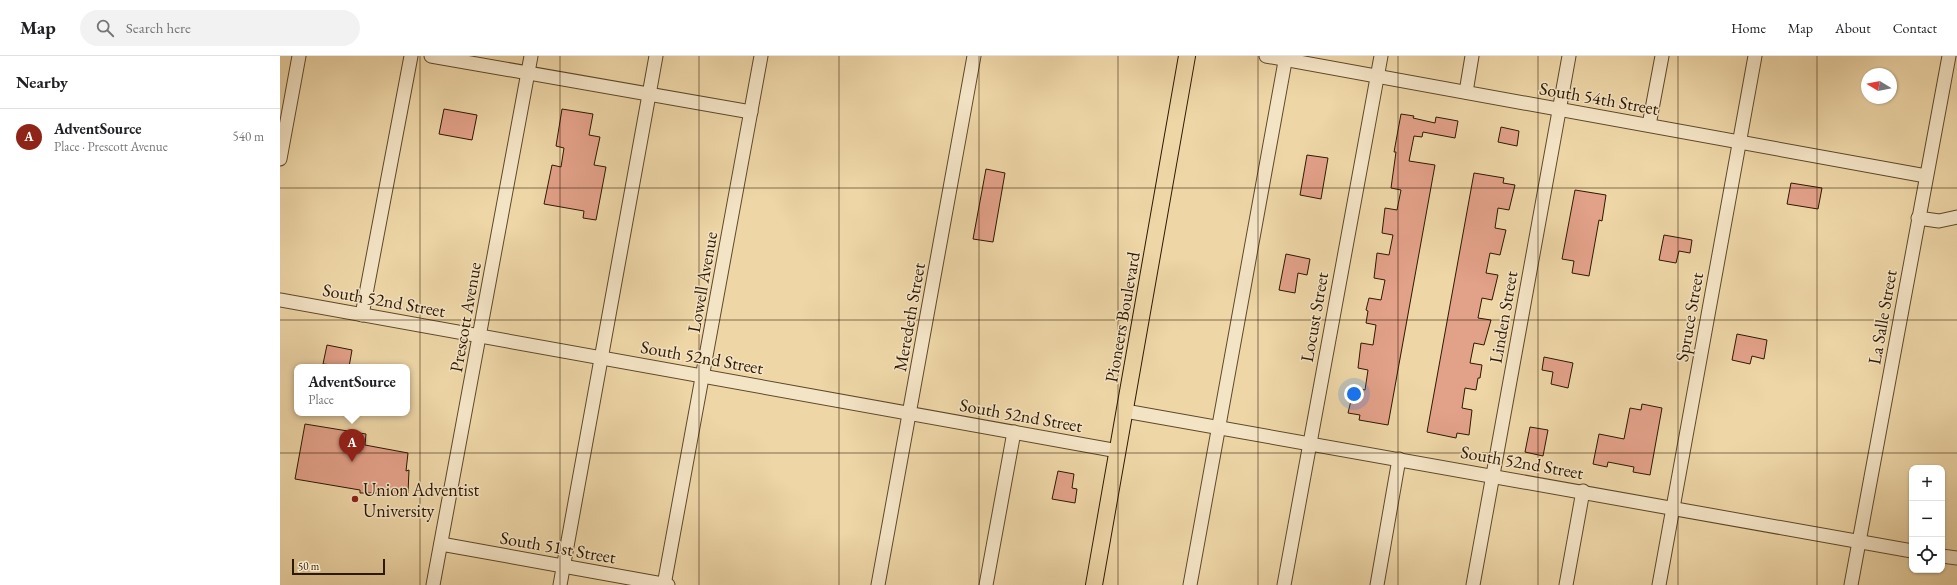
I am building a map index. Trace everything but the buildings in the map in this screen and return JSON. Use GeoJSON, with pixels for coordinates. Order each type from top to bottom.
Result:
{"type":"FeatureCollection","features":[{"type":"Feature","properties":{"kind":"main road","name":"Pioneers Boulevard"},"geometry":{"type":"LineString","coordinates":[[1094,585],[1188,56]]}},
{"type":"Feature","properties":{"kind":"street"},"geometry":{"type":"LineString","coordinates":[[280,159],[299,56]]}},
{"type":"Feature","properties":{"kind":"street"},"geometry":{"type":"LineString","coordinates":[[362,315],[411,56]]}},
{"type":"Feature","properties":{"kind":"street"},"geometry":{"type":"LineString","coordinates":[[431,56],[751,112]]}},
{"type":"Feature","properties":{"kind":"street","name":"Prescott Avenue"},"geometry":{"type":"LineString","coordinates":[[433,585],[531,56]]}},
{"type":"Feature","properties":{"kind":"street"},"geometry":{"type":"LineString","coordinates":[[560,585],[600,357],[656,56]]}},
{"type":"Feature","properties":{"kind":"street","name":"Lowell Avenue"},"geometry":{"type":"LineString","coordinates":[[665,585],[761,56]]}},
{"type":"Feature","properties":{"kind":"street","name":"Meredeth Street"},"geometry":{"type":"LineString","coordinates":[[878,585],[974,56]]}},
{"type":"Feature","properties":{"kind":"street","name":"South 54th Street"},"geometry":{"type":"LineString","coordinates":[[1266,56],[1286,58],[1377,76],[1926,176]]}},
{"type":"Feature","properties":{"kind":"street","name":"Locust Street"},"geometry":{"type":"LineString","coordinates":[[1284,585],[1380,56]]}},
{"type":"Feature","properties":{"kind":"street"},"geometry":{"type":"LineString","coordinates":[[1466,92],[1472,56]]}},
{"type":"Feature","properties":{"kind":"street","name":"Linden Street"},"geometry":{"type":"LineString","coordinates":[[1473,585],[1569,56]]}},
{"type":"Feature","properties":{"kind":"street"},"geometry":{"type":"LineString","coordinates":[[1649,125],[1662,56]]}},
{"type":"Feature","properties":{"kind":"street","name":"Spruce Street"},"geometry":{"type":"LineString","coordinates":[[1659,585],[1755,56]]}},
{"type":"Feature","properties":{"kind":"street","name":"La Salle Street"},"geometry":{"type":"LineString","coordinates":[[1851,585],[1948,56]]}},
{"type":"Feature","properties":{"kind":"street"},"geometry":{"type":"LineString","coordinates":[[1190,585],[1286,58]]}},
{"type":"Feature","properties":{"kind":"street"},"geometry":{"type":"LineString","coordinates":[[1918,218],[1939,221],[1957,216]]}},
{"type":"Feature","properties":{"kind":"street","name":"South 52nd Street"},"geometry":{"type":"LineString","coordinates":[[280,300],[703,375],[1118,451]]}},
{"type":"Feature","properties":{"kind":"street","name":"South 52nd Street"},"geometry":{"type":"LineString","coordinates":[[1126,411],[1673,507],[1909,550]]}},
{"type":"Feature","properties":{"kind":"street"},"geometry":{"type":"LineString","coordinates":[[986,585],[1014,432]]}},
{"type":"Feature","properties":{"kind":"street"},"geometry":{"type":"LineString","coordinates":[[1377,585],[1399,459]]}},
{"type":"Feature","properties":{"kind":"street"},"geometry":{"type":"LineString","coordinates":[[1566,585],[1583,491]]}},
{"type":"Feature","properties":{"kind":"street","name":"South 51st Street"},"geometry":{"type":"LineString","coordinates":[[441,544],[665,585]]}},
{"type":"Feature","properties":{"kind":"street"},"geometry":{"type":"LineString","coordinates":[[1945,556],[1957,558]]}},
{"type":"Feature","properties":{"kind":"place","name":"AdventSource"},"geometry":{"type":"Point","coordinates":[352,462]}},
{"type":"Feature","properties":{"kind":"place","name":"Union Adventist University"},"geometry":{"type":"Point","coordinates":[355,499]}}]}
